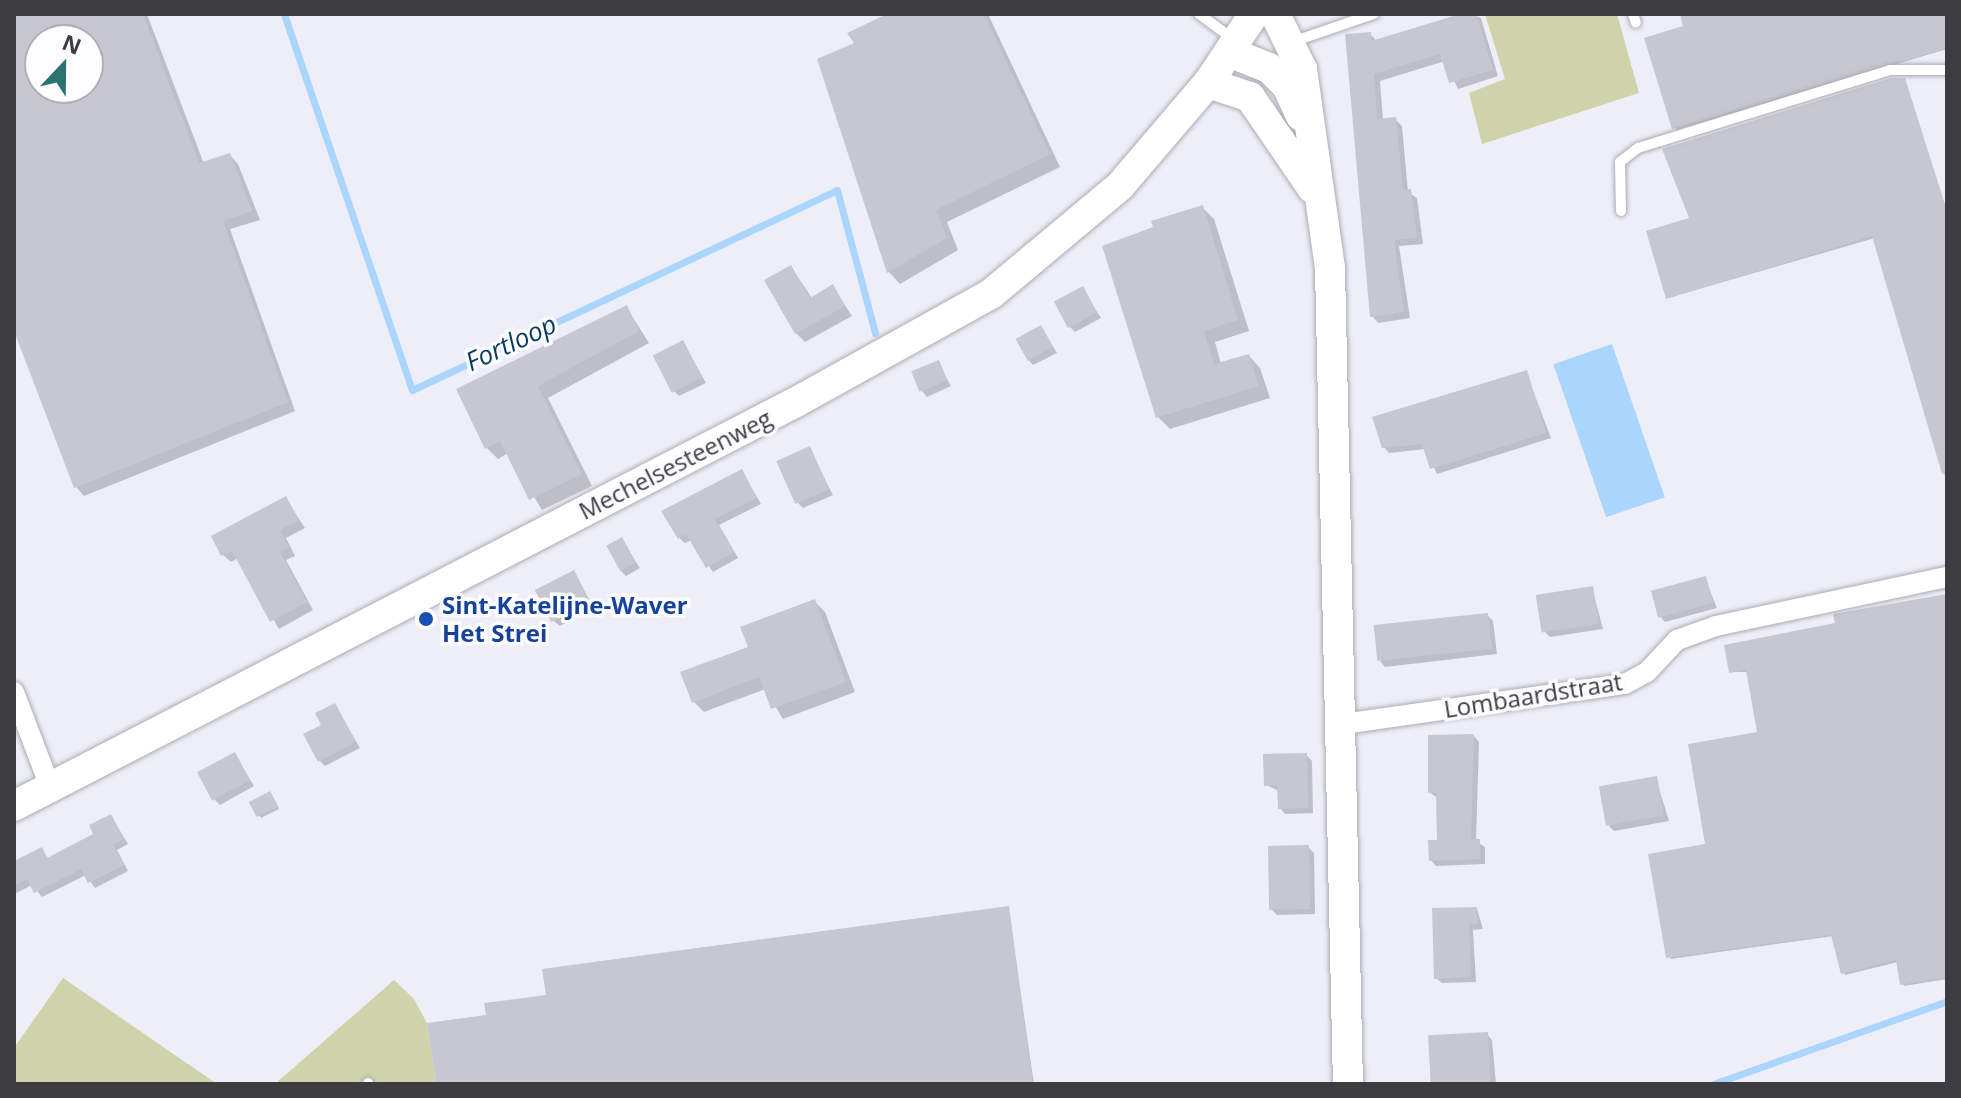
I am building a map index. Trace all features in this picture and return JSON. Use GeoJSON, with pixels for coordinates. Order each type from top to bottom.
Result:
{"type":"FeatureCollection","features":[{"type":"Feature","properties":{"kind":"street","name":"Mechelsesteenweg"},"geometry":{"type":"LineString","coordinates":[[14,806],[796,402],[991,294],[1120,186],[1208,83],[1254,14]]}},
{"type":"Feature","properties":{"kind":"street"},"geometry":{"type":"LineString","coordinates":[[1275,14],[1302,69],[1309,133],[1324,207],[1331,283],[1336,725],[1348,1084]]}},
{"type":"Feature","properties":{"kind":"street"},"geometry":{"type":"LineString","coordinates":[[1233,46],[1269,68],[1287,86],[1309,133]]}},
{"type":"Feature","properties":{"kind":"street"},"geometry":{"type":"LineString","coordinates":[[1208,83],[1250,97],[1267,115],[1324,207]]}},
{"type":"Feature","properties":{"kind":"street","name":"Lombaardstraat"},"geometry":{"type":"LineString","coordinates":[[1336,725],[1625,684],[1647,672],[1677,640],[1716,626],[1947,577]]}},
{"type":"Feature","properties":{"kind":"street"},"geometry":{"type":"LineString","coordinates":[[14,692],[50,787]]}},
{"type":"Feature","properties":{"kind":"lane"},"geometry":{"type":"LineString","coordinates":[[1199,14],[1233,46]]}},
{"type":"Feature","properties":{"kind":"lane"},"geometry":{"type":"LineString","coordinates":[[1291,42],[1374,14]]}},
{"type":"Feature","properties":{"kind":"lane"},"geometry":{"type":"LineString","coordinates":[[1621,211],[1620,162],[1638,148],[1890,70],[1947,70]]}},
{"type":"Feature","properties":{"kind":"green space"},"geometry":{"type":"Polygon","coordinates":[[[1485,14],[1617,14],[1639,93],[1482,144],[1469,93],[1505,79],[1485,14]]]}},
{"type":"Feature","properties":{"kind":"green space"},"geometry":{"type":"Polygon","coordinates":[[[63,978],[217,1084],[14,1084],[14,1048],[63,978]]]}},
{"type":"Feature","properties":{"kind":"green space"},"geometry":{"type":"Polygon","coordinates":[[[394,980],[414,999],[427,1023],[436,1084],[275,1084],[394,980]]]}},
{"type":"Feature","properties":{"kind":"water"},"geometry":{"type":"Polygon","coordinates":[[[1612,344],[1665,497],[1606,517],[1553,364],[1612,344]]]}},
{"type":"Feature","properties":{"kind":"building"},"geometry":{"type":"Polygon","coordinates":[[[14,14],[143,14],[199,163],[230,153],[252,211],[223,221],[288,402],[74,488],[14,331],[14,14]]]}},
{"type":"Feature","properties":{"kind":"building"},"geometry":{"type":"Polygon","coordinates":[[[887,14],[984,14],[1050,154],[936,210],[947,238],[887,273],[817,59],[854,43],[847,33],[887,14]]]}},
{"type":"Feature","properties":{"kind":"building"},"geometry":{"type":"Polygon","coordinates":[[[1460,14],[1476,14],[1493,70],[1449,83],[1440,54],[1374,74],[1377,119],[1396,117],[1403,190],[1411,189],[1417,238],[1394,240],[1404,312],[1370,317],[1345,34],[1371,32],[1371,41],[1460,14]]]}},
{"type":"Feature","properties":{"kind":"building"},"geometry":{"type":"Polygon","coordinates":[[[1680,14],[1947,14],[1947,48],[1672,129],[1644,38],[1683,26],[1680,14]]]}},
{"type":"Feature","properties":{"kind":"building"},"geometry":{"type":"Polygon","coordinates":[[[1891,78],[1905,78],[1947,212],[1947,473],[1942,474],[1872,236],[1666,299],[1646,231],[1689,218],[1662,149],[1891,78]]]}},
{"type":"Feature","properties":{"kind":"building"},"geometry":{"type":"Polygon","coordinates":[[[1203,205],[1238,320],[1204,331],[1214,364],[1249,354],[1259,386],[1156,418],[1102,246],[1153,227],[1151,221],[1203,205]]]}},
{"type":"Feature","properties":{"kind":"building"},"geometry":{"type":"Polygon","coordinates":[[[791,265],[810,298],[833,284],[845,306],[795,334],[764,280],[791,265]]]}},
{"type":"Feature","properties":{"kind":"building"},"geometry":{"type":"Polygon","coordinates":[[[1083,286],[1097,312],[1068,328],[1054,301],[1083,286]]]}},
{"type":"Feature","properties":{"kind":"building"},"geometry":{"type":"Polygon","coordinates":[[[627,305],[639,331],[538,386],[582,474],[529,500],[500,441],[485,449],[456,389],[627,305]]]}},
{"type":"Feature","properties":{"kind":"building"},"geometry":{"type":"Polygon","coordinates":[[[1041,325],[1053,347],[1028,361],[1016,339],[1041,325]]]}},
{"type":"Feature","properties":{"kind":"building"},"geometry":{"type":"Polygon","coordinates":[[[683,340],[702,377],[672,393],[653,355],[683,340]]]}},
{"type":"Feature","properties":{"kind":"building"},"geometry":{"type":"Polygon","coordinates":[[[939,360],[947,380],[919,392],[911,371],[939,360]]]}},
{"type":"Feature","properties":{"kind":"building"},"geometry":{"type":"Polygon","coordinates":[[[1527,370],[1546,433],[1430,469],[1422,444],[1382,448],[1372,417],[1527,370]]]}},
{"type":"Feature","properties":{"kind":"building"},"geometry":{"type":"Polygon","coordinates":[[[810,446],[829,489],[795,504],[776,461],[810,446]]]}},
{"type":"Feature","properties":{"kind":"building"},"geometry":{"type":"Polygon","coordinates":[[[742,469],[757,498],[715,519],[734,552],[706,568],[686,534],[678,539],[661,511],[742,469]]]}},
{"type":"Feature","properties":{"kind":"building"},"geometry":{"type":"Polygon","coordinates":[[[286,496],[299,520],[280,530],[289,548],[280,552],[307,602],[270,622],[232,551],[221,556],[211,536],[286,496]]]}},
{"type":"Feature","properties":{"kind":"building"},"geometry":{"type":"Polygon","coordinates":[[[622,537],[636,562],[620,571],[606,546],[622,537]]]}},
{"type":"Feature","properties":{"kind":"building"},"geometry":{"type":"Polygon","coordinates":[[[574,570],[590,602],[551,622],[535,590],[574,570]]]}},
{"type":"Feature","properties":{"kind":"building"},"geometry":{"type":"Polygon","coordinates":[[[1706,576],[1713,603],[1658,618],[1651,591],[1706,576]]]}},
{"type":"Feature","properties":{"kind":"building"},"geometry":{"type":"Polygon","coordinates":[[[1593,586],[1599,624],[1542,633],[1536,595],[1593,586]]]}},
{"type":"Feature","properties":{"kind":"building"},"geometry":{"type":"Polygon","coordinates":[[[1947,594],[1947,977],[1900,985],[1896,960],[1841,974],[1831,935],[1666,958],[1648,854],[1705,844],[1688,744],[1757,732],[1746,670],[1729,673],[1724,645],[1835,623],[1833,614],[1947,594]]]}},
{"type":"Feature","properties":{"kind":"building"},"geometry":{"type":"Polygon","coordinates":[[[815,599],[846,682],[771,709],[759,677],[692,703],[680,672],[748,647],[740,627],[815,599]]]}},
{"type":"Feature","properties":{"kind":"building"},"geometry":{"type":"Polygon","coordinates":[[[1488,613],[1492,649],[1377,661],[1374,625],[1488,613]]]}},
{"type":"Feature","properties":{"kind":"building"},"geometry":{"type":"Polygon","coordinates":[[[335,703],[356,742],[318,762],[303,734],[321,725],[315,713],[335,703]]]}},
{"type":"Feature","properties":{"kind":"building"},"geometry":{"type":"Polygon","coordinates":[[[1474,734],[1471,839],[1480,839],[1480,859],[1429,861],[1428,840],[1437,840],[1436,793],[1428,793],[1428,735],[1474,734]]]}},
{"type":"Feature","properties":{"kind":"building"},"geometry":{"type":"Polygon","coordinates":[[[235,752],[250,780],[212,800],[197,772],[235,752]]]}},
{"type":"Feature","properties":{"kind":"building"},"geometry":{"type":"Polygon","coordinates":[[[1307,753],[1308,808],[1278,809],[1277,786],[1264,786],[1263,754],[1307,753]]]}},
{"type":"Feature","properties":{"kind":"building"},"geometry":{"type":"Polygon","coordinates":[[[1657,776],[1664,815],[1606,826],[1599,786],[1657,776]]]}},
{"type":"Feature","properties":{"kind":"building"},"geometry":{"type":"Polygon","coordinates":[[[270,791],[278,806],[257,817],[249,802],[270,791]]]}},
{"type":"Feature","properties":{"kind":"building"},"geometry":{"type":"Polygon","coordinates":[[[111,814],[124,839],[113,844],[124,865],[88,883],[81,869],[34,893],[27,879],[14,886],[14,861],[42,847],[47,858],[93,834],[89,825],[111,814]]]}},
{"type":"Feature","properties":{"kind":"building"},"geometry":{"type":"Polygon","coordinates":[[[1309,845],[1310,909],[1269,910],[1268,846],[1309,845]]]}},
{"type":"Feature","properties":{"kind":"building"},"geometry":{"type":"Polygon","coordinates":[[[1009,906],[1033,1084],[436,1084],[427,1023],[486,1015],[484,1003],[546,995],[542,969],[1009,906]]]}},
{"type":"Feature","properties":{"kind":"building"},"geometry":{"type":"Polygon","coordinates":[[[1477,907],[1478,924],[1469,925],[1471,977],[1434,979],[1432,908],[1477,907]]]}},
{"type":"Feature","properties":{"kind":"building"},"geometry":{"type":"Polygon","coordinates":[[[1488,1032],[1491,1084],[1431,1084],[1428,1035],[1488,1032]]]}},
{"type":"Feature","properties":{"kind":"waterway","name":"Fortloop"},"geometry":{"type":"LineString","coordinates":[[284,14],[412,390],[837,190],[875,333]]}},
{"type":"Feature","properties":{"kind":"waterway"},"geometry":{"type":"LineString","coordinates":[[1713,1084],[1947,1001]]}},
{"type":"Feature","properties":{"kind":"place","name":"Sint-Katelijne-Waver Het Strei"},"geometry":{"type":"Point","coordinates":[426,619]}}]}
